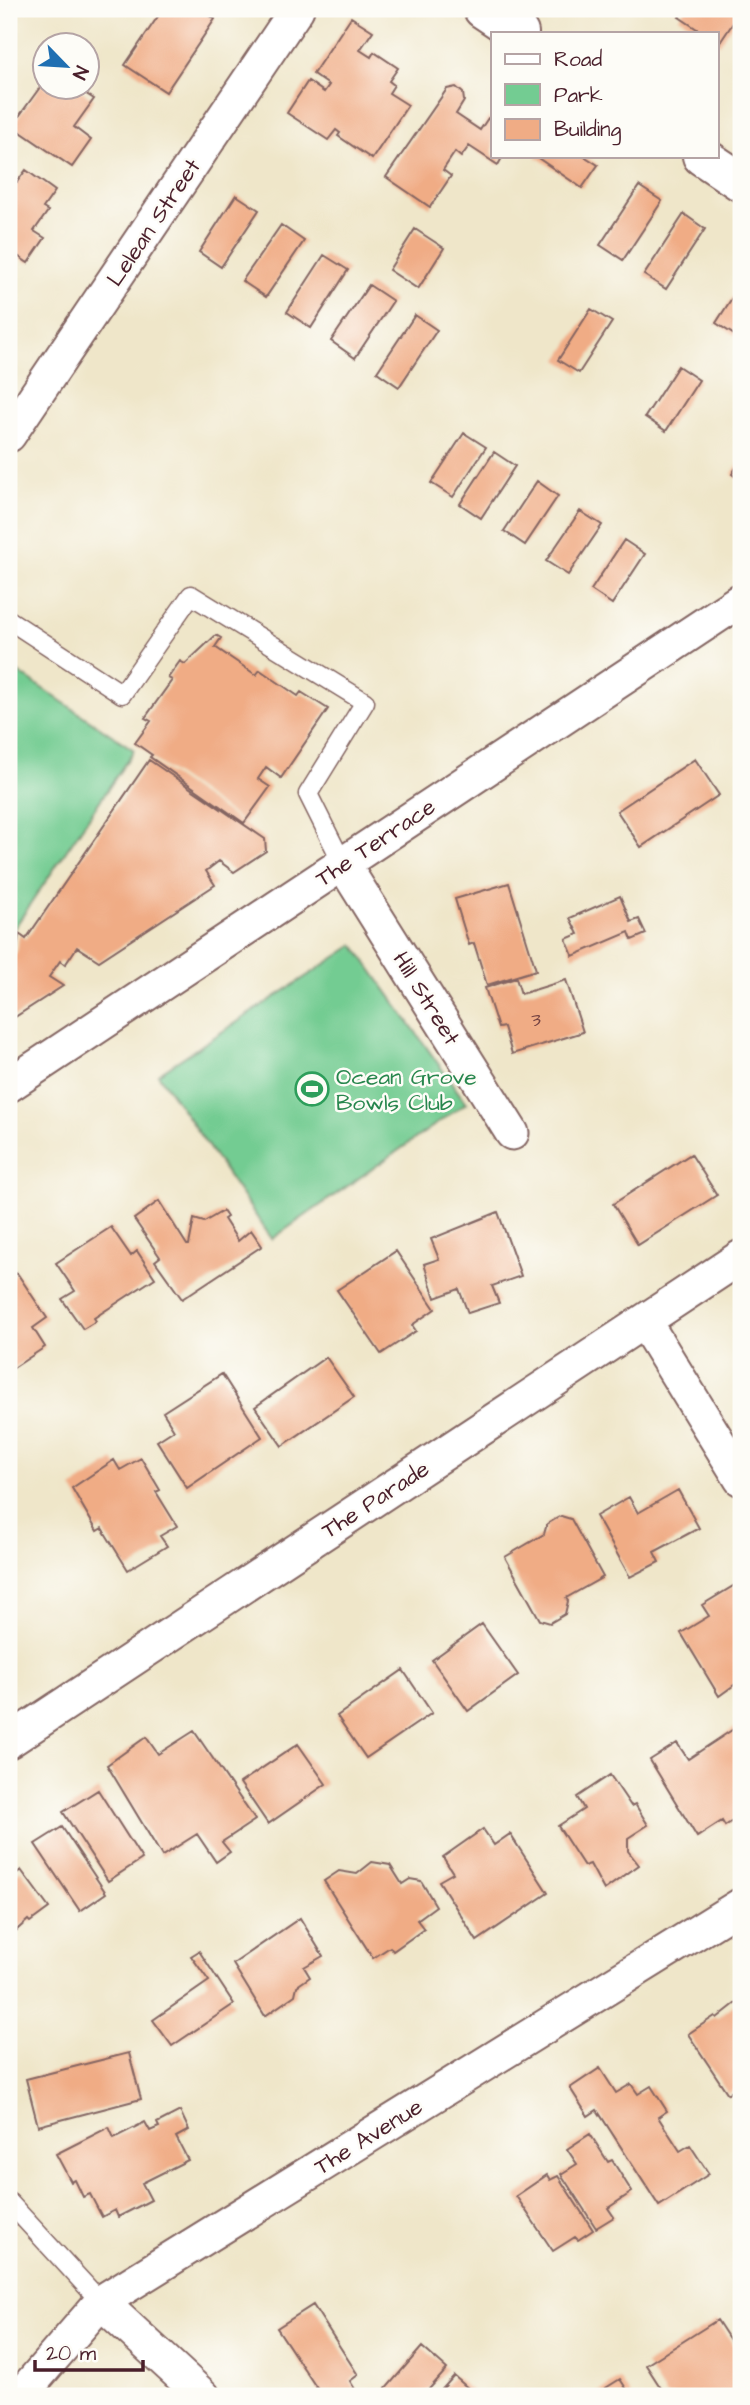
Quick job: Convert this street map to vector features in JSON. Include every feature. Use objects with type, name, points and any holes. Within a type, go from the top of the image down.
[{"type":"street","name":"Lelean Street","points":[[9,435],[297,9]]},
{"type":"street","points":[[483,9],[518,32]]},
{"type":"street","points":[[705,158],[741,182]]},
{"type":"street","name":"The Terrace","points":[[9,1084],[741,600]]},
{"type":"street","name":"Hill Street","points":[[343,864],[512,1133]]},
{"type":"street","name":"The Parade","points":[[9,1741],[741,1257]]},
{"type":"street","points":[[644,1321],[741,1479]]},
{"type":"street","name":"The Avenue","points":[[20,2396],[102,2302],[741,1905]]},
{"type":"street","points":[[102,2302],[203,2396]]},
{"type":"lane","points":[[9,620],[122,694],[191,595],[365,702],[308,794],[343,864]]},
{"type":"lane","points":[[9,2202],[102,2302]]},
{"type":"green space","points":[[9,666],[134,750],[9,936]]},
{"type":"green space","name":"Ocean Grove Bowls Club","points":[[354,945],[466,1103],[272,1239],[158,1074]]},
{"type":"building","points":[[163,9],[200,9],[215,19],[166,92],[125,65]]},
{"type":"building","points":[[685,9],[741,9],[719,44],[718,32],[702,32],[679,17]]},
{"type":"building","points":[[351,17],[373,31],[360,50],[371,57],[374,52],[398,68],[389,81],[394,85],[389,93],[408,105],[372,159],[338,136],[340,133],[336,130],[328,140],[287,113],[308,81],[324,92],[329,85],[313,74]]},
{"type":"building","points":[[456,87],[463,93],[464,101],[456,114],[480,130],[488,118],[491,120],[491,158],[502,158],[498,165],[469,146],[461,157],[455,152],[443,170],[451,176],[430,207],[386,177],[447,89]]},
{"type":"building","points":[[32,98],[32,102],[92,102],[74,127],[91,140],[72,167],[12,126]]},
{"type":"building","points":[[538,158],[587,158],[598,165],[582,188]]},
{"type":"building","points":[[26,170],[55,191],[43,208],[48,211],[34,231],[45,238],[28,263],[9,250],[9,177],[17,182]]},
{"type":"building","points":[[639,186],[662,201],[623,260],[600,245]]},
{"type":"building","points":[[236,195],[259,210],[221,267],[199,252]]},
{"type":"building","points":[[684,214],[705,229],[666,289],[644,275]]},
{"type":"building","points":[[281,225],[304,241],[266,297],[242,281]]},
{"type":"building","points":[[415,229],[444,248],[418,289],[389,270]]},
{"type":"building","points":[[324,255],[348,270],[311,328],[287,312]]},
{"type":"building","points":[[741,284],[741,334],[739,338],[716,323]]},
{"type":"building","points":[[369,285],[393,301],[355,358],[331,341]]},
{"type":"building","points":[[591,309],[612,322],[579,373],[558,360]]},
{"type":"building","points":[[415,315],[437,330],[399,387],[377,372]]},
{"type":"building","points":[[678,366],[699,380],[666,431],[645,417]]},
{"type":"building","points":[[464,433],[486,447],[453,497],[431,483]]},
{"type":"building","points":[[494,452],[515,466],[481,518],[460,504]]},
{"type":"building","points":[[741,460],[741,481],[732,474]]},
{"type":"building","points":[[537,481],[558,496],[525,545],[504,531]]},
{"type":"building","points":[[580,511],[602,525],[568,575],[546,561]]},
{"type":"building","points":[[624,540],[645,554],[612,604],[591,590]]},
{"type":"building","points":[[216,635],[221,638],[215,647],[256,675],[260,670],[298,696],[301,692],[328,709],[281,778],[266,767],[258,779],[270,787],[244,823],[150,757],[152,755],[135,743],[151,721],[145,718],[172,680],[168,678],[180,661],[185,664]]},
{"type":"building","points":[[695,759],[719,795],[641,847],[617,811]]},
{"type":"building","points":[[149,760],[265,839],[266,851],[234,872],[219,861],[206,871],[215,885],[99,961],[77,947],[65,965],[60,961],[49,977],[63,986],[15,1017],[9,1013],[9,963],[17,951],[19,934],[26,939]]},
{"type":"building","points":[[509,883],[536,970],[487,985],[474,943],[469,945],[455,899]]},
{"type":"building","points":[[620,896],[631,922],[639,919],[646,934],[632,940],[629,932],[573,956],[566,939],[578,934],[570,918]]},
{"type":"building","points":[[516,978],[521,994],[566,980],[583,1032],[512,1054],[504,1027],[498,1028],[485,988]]},
{"type":"building","points":[[691,1154],[717,1195],[638,1245],[613,1204]]},
{"type":"building","points":[[159,1201],[187,1245],[194,1219],[204,1222],[223,1211],[227,1217],[224,1219],[238,1241],[251,1230],[262,1246],[182,1299],[155,1261],[160,1257],[134,1219]]},
{"type":"building","points":[[498,1212],[521,1276],[492,1286],[499,1303],[468,1313],[459,1289],[435,1298],[424,1264],[439,1259],[431,1239]]},
{"type":"building","points":[[111,1227],[131,1256],[137,1251],[155,1278],[94,1318],[96,1321],[83,1329],[62,1299],[75,1291],[56,1263]]},
{"type":"building","points":[[396,1251],[435,1309],[412,1325],[416,1331],[381,1354],[337,1290]]},
{"type":"building","points":[[17,1273],[47,1318],[33,1328],[45,1347],[9,1371],[9,1278]]},
{"type":"building","points":[[326,1357],[354,1397],[282,1446],[255,1407]]},
{"type":"building","points":[[222,1374],[262,1437],[187,1488],[157,1441],[174,1430],[163,1412]]},
{"type":"building","points":[[141,1458],[160,1490],[156,1492],[177,1526],[160,1536],[167,1546],[128,1570],[102,1528],[97,1531],[72,1488],[114,1460],[120,1470]]},
{"type":"building","points":[[678,1490],[699,1528],[654,1552],[659,1562],[630,1577],[596,1516],[629,1497],[638,1513]]},
{"type":"building","points":[[561,1516],[571,1519],[603,1577],[566,1598],[568,1601],[565,1614],[550,1623],[540,1620],[505,1557],[544,1534],[547,1524]]},
{"type":"building","points":[[735,1585],[741,1595],[741,1680],[719,1696],[681,1633],[709,1616],[702,1605]]},
{"type":"building","points":[[482,1624],[518,1675],[468,1711],[432,1660]]},
{"type":"building","points":[[403,1670],[432,1713],[366,1758],[337,1716]]},
{"type":"building","points":[[741,1724],[741,1815],[725,1826],[722,1821],[697,1837],[650,1760],[677,1743],[688,1759]]},
{"type":"building","points":[[194,1731],[255,1820],[222,1842],[230,1852],[216,1862],[197,1834],[162,1856],[107,1765],[146,1737],[158,1754]]},
{"type":"building","points":[[298,1744],[326,1784],[268,1824],[240,1783]]},
{"type":"building","points":[[610,1775],[631,1806],[635,1804],[648,1825],[628,1838],[628,1851],[639,1865],[604,1890],[590,1864],[584,1866],[558,1826],[584,1809],[577,1797]]},
{"type":"building","points":[[98,1790],[142,1859],[108,1881],[63,1812]]},
{"type":"building","points":[[62,1827],[106,1893],[80,1911],[35,1844]]},
{"type":"building","points":[[483,1829],[494,1845],[510,1834],[548,1893],[477,1941],[439,1881],[453,1873],[443,1857]]},
{"type":"building","points":[[372,1862],[390,1865],[402,1884],[410,1879],[421,1881],[436,1906],[417,1920],[424,1929],[393,1951],[390,1947],[373,1958],[324,1881],[339,1871],[357,1874]]},
{"type":"building","points":[[21,1870],[49,1908],[30,1922],[28,1920],[9,1937],[9,1879]]},
{"type":"building","points":[[300,1918],[323,1956],[304,1967],[310,1977],[297,1986],[295,1995],[265,2016],[233,1964]]},
{"type":"building","points":[[199,1951],[234,2004],[172,2046],[153,2020],[209,1981],[191,1956]]},
{"type":"building","points":[[741,1999],[741,2085],[728,2094],[688,2034],[715,2016],[717,2018]]},
{"type":"building","points":[[129,2053],[141,2099],[38,2126],[26,2079]]},
{"type":"building","points":[[600,2068],[616,2093],[631,2084],[638,2094],[651,2086],[667,2111],[658,2117],[680,2151],[690,2145],[709,2174],[659,2206],[597,2110],[588,2116],[570,2088]]},
{"type":"building","points":[[180,2111],[189,2130],[176,2137],[188,2160],[142,2183],[151,2200],[118,2217],[115,2210],[102,2217],[90,2194],[83,2197],[75,2180],[71,2182],[56,2154],[109,2127],[114,2138],[145,2122],[150,2131],[159,2127],[157,2123]]},
{"type":"building","points":[[590,2134],[608,2162],[612,2160],[632,2192],[608,2208],[614,2217],[596,2228],[561,2174],[577,2164],[567,2149]]},
{"type":"building","points":[[547,2175],[550,2180],[558,2176],[593,2230],[578,2240],[575,2237],[553,2251],[516,2196]]},
{"type":"building","points":[[313,2305],[358,2375],[350,2381],[356,2391],[349,2396],[322,2396],[277,2328]]},
{"type":"building","points":[[717,2320],[741,2357],[741,2396],[666,2396],[646,2365]]},
{"type":"building","points":[[422,2347],[447,2369],[423,2396],[388,2396],[383,2392]]},
{"type":"building","points":[[454,2376],[477,2396],[436,2396]]},
{"type":"building","points":[[620,2379],[631,2396],[593,2396]]},
{"type":"place","name":"Ocean Grove Bowls Club","points":[[312,1089]]}]
